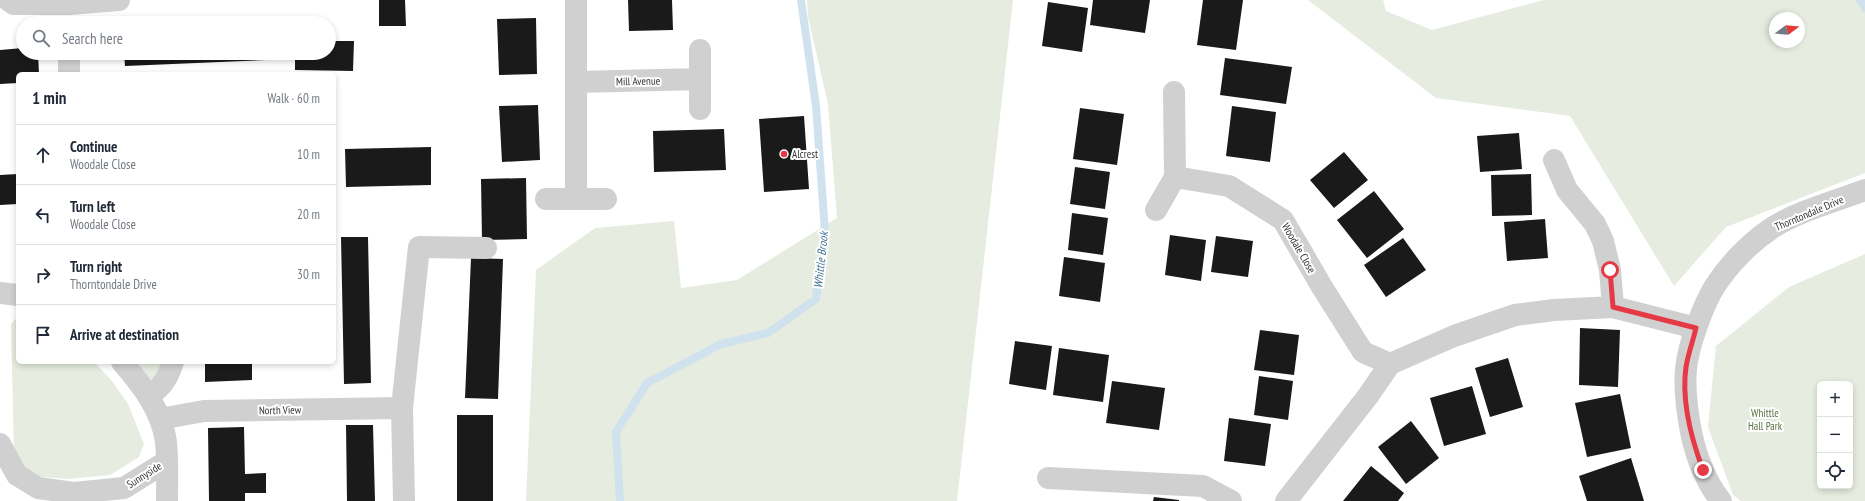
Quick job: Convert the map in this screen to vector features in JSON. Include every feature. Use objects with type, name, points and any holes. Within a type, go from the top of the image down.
[{"type":"street","points":[[8,0],[14,4],[69,13],[119,0]]},
{"type":"street","points":[[576,0],[578,82],[576,199]]},
{"type":"street","points":[[700,50],[700,109]]},
{"type":"street","points":[[69,60],[70,72]]},
{"type":"street","name":"Mill Avenue","points":[[578,82],[700,79]]},
{"type":"street","points":[[1156,210],[1175,177],[1174,92]]},
{"type":"street","points":[[1554,160],[1567,190],[1595,224],[1603,240],[1610,270],[1613,307]]},
{"type":"street","name":"Woodale Close","points":[[1175,177],[1229,186],[1283,220],[1322,287],[1363,352],[1390,364]]},
{"type":"street","name":"Thorntondale Drive","points":[[1721,501],[1703,470],[1694,445],[1686,406],[1686,368],[1696,328],[1715,286],[1742,253],[1772,227],[1808,211],[1865,190]]},
{"type":"street","points":[[546,199],[606,199]]},
{"type":"street","points":[[404,501],[402,408],[419,247],[486,248]]},
{"type":"street","points":[[0,293],[16,295]]},
{"type":"street","points":[[1286,501],[1368,396],[1390,364],[1454,336],[1515,315],[1554,310],[1613,307],[1696,328]]},
{"type":"street","points":[[124,364],[149,395],[160,419],[166,441],[167,501]]},
{"type":"street","points":[[149,395],[158,389],[167,378],[171,364]]},
{"type":"street","name":"North View","points":[[160,419],[204,411],[402,408]]},
{"type":"street","name":"Sunnyside","points":[[0,444],[17,475],[38,488],[74,493],[124,488],[167,461]]},
{"type":"street","points":[[1048,478],[1203,486],[1231,501]]},
{"type":"green space","points":[[807,0],[1013,0],[957,501],[526,501],[536,270],[595,228],[674,221],[681,288],[737,280],[837,218],[828,104],[808,17]]},
{"type":"green space","points":[[1308,0],[1383,0],[1386,11],[1432,30],[1544,0],[1865,0],[1865,173],[1726,227],[1674,286],[1570,116],[1436,98]]},
{"type":"green space","name":"Whittle Hall Park","points":[[1865,254],[1865,501],[1741,501],[1733,495],[1708,427],[1716,346],[1789,287]]},
{"type":"green space","points":[[16,320],[16,364],[96,364],[112,381],[128,404],[144,444],[139,457],[110,475],[68,479],[30,476],[14,452],[11,325]]},
{"type":"green space","points":[[137,364],[163,364],[159,376],[149,380]]},
{"type":"building","points":[[379,0],[405,0],[406,26],[379,26]]},
{"type":"building","points":[[628,0],[672,0],[673,30],[629,31]]},
{"type":"building","points":[[1093,0],[1150,0],[1145,33],[1090,25]]},
{"type":"building","points":[[1203,0],[1243,0],[1236,50],[1197,45]]},
{"type":"building","points":[[1048,2],[1088,8],[1082,52],[1042,46]]},
{"type":"building","points":[[536,18],[537,74],[499,75],[497,19]]},
{"type":"building","points":[[336,41],[354,41],[353,71],[295,70],[295,60],[336,60]]},
{"type":"building","points":[[16,49],[16,60],[38,60],[39,72],[16,72],[16,83],[0,84],[0,50]]},
{"type":"building","points":[[1225,58],[1292,67],[1286,104],[1220,95]]},
{"type":"building","points":[[125,60],[266,60],[125,66]]},
{"type":"building","points":[[538,105],[540,160],[502,162],[499,106]]},
{"type":"building","points":[[1232,106],[1276,112],[1270,162],[1226,156]]},
{"type":"building","points":[[1080,108],[1124,114],[1117,165],[1073,159]]},
{"type":"building","name":"Alcrest","points":[[804,116],[809,189],[764,192],[759,119]]},
{"type":"building","points":[[724,129],[726,170],[654,172],[653,131]]},
{"type":"building","points":[[1519,133],[1522,169],[1480,172],[1477,136]]},
{"type":"building","points":[[431,147],[431,185],[346,187],[345,149]]},
{"type":"building","points":[[1344,152],[1368,180],[1334,208],[1310,180]]},
{"type":"building","points":[[1075,167],[1110,172],[1105,209],[1070,204]]},
{"type":"building","points":[[16,174],[16,204],[0,205],[0,175]]},
{"type":"building","points":[[1531,174],[1532,215],[1492,216],[1491,175]]},
{"type":"building","points":[[526,178],[527,239],[482,240],[481,179]]},
{"type":"building","points":[[1374,191],[1404,229],[1367,258],[1337,220]]},
{"type":"building","points":[[1072,213],[1108,218],[1103,255],[1068,250]]},
{"type":"building","points":[[1545,219],[1548,258],[1507,261],[1504,222]]},
{"type":"building","points":[[1170,235],[1206,240],[1201,281],[1165,275]]},
{"type":"building","points":[[1216,236],[1253,241],[1248,277],[1211,272]]},
{"type":"building","points":[[341,237],[368,237],[371,383],[344,384]]},
{"type":"building","points":[[1403,238],[1426,270],[1386,297],[1364,265]]},
{"type":"building","points":[[1064,257],[1105,263],[1100,302],[1059,296]]},
{"type":"building","points":[[471,258],[503,259],[498,399],[465,398]]},
{"type":"building","points":[[1580,328],[1620,330],[1618,387],[1579,385]]},
{"type":"building","points":[[1260,330],[1299,335],[1294,375],[1254,370]]},
{"type":"building","points":[[1015,341],[1052,346],[1046,390],[1009,384]]},
{"type":"building","points":[[1059,348],[1109,355],[1103,402],[1053,395]]},
{"type":"building","points":[[1508,358],[1523,407],[1490,417],[1475,368]]},
{"type":"building","points":[[205,364],[252,364],[252,380],[205,382]]},
{"type":"building","points":[[1259,376],[1293,381],[1288,420],[1254,415]]},
{"type":"building","points":[[1112,381],[1165,388],[1159,430],[1106,423]]},
{"type":"building","points":[[1472,386],[1486,434],[1444,446],[1430,398]]},
{"type":"building","points":[[1620,394],[1631,448],[1587,457],[1575,403]]},
{"type":"building","points":[[457,415],[493,415],[493,501],[457,501]]},
{"type":"building","points":[[1229,418],[1271,424],[1265,466],[1224,461]]},
{"type":"building","points":[[1411,421],[1439,458],[1406,484],[1378,447]]},
{"type":"building","points":[[346,425],[373,425],[375,501],[347,501]]},
{"type":"building","points":[[244,427],[245,474],[266,473],[266,493],[245,493],[245,501],[209,501],[208,428]]},
{"type":"building","points":[[1631,458],[1644,501],[1587,501],[1579,476]]},
{"type":"building","points":[[1371,466],[1404,493],[1398,501],[1343,501]]},
{"type":"building","points":[[1154,497],[1179,500],[1179,501],[1153,501]]},
{"type":"waterway","name":"Whittle Brook","points":[[620,501],[616,432],[647,383],[721,344],[768,333],[816,299],[825,232],[816,106],[801,0]]},
{"type":"waterway","points":[[1860,0],[1865,8]]},
{"type":"place","name":"Alcrest","points":[[784,154]]},
{"type":"route","points":[[1610,270],[1613,307],[1696,328],[1686,368],[1686,406],[1694,445],[1703,470]]}]
